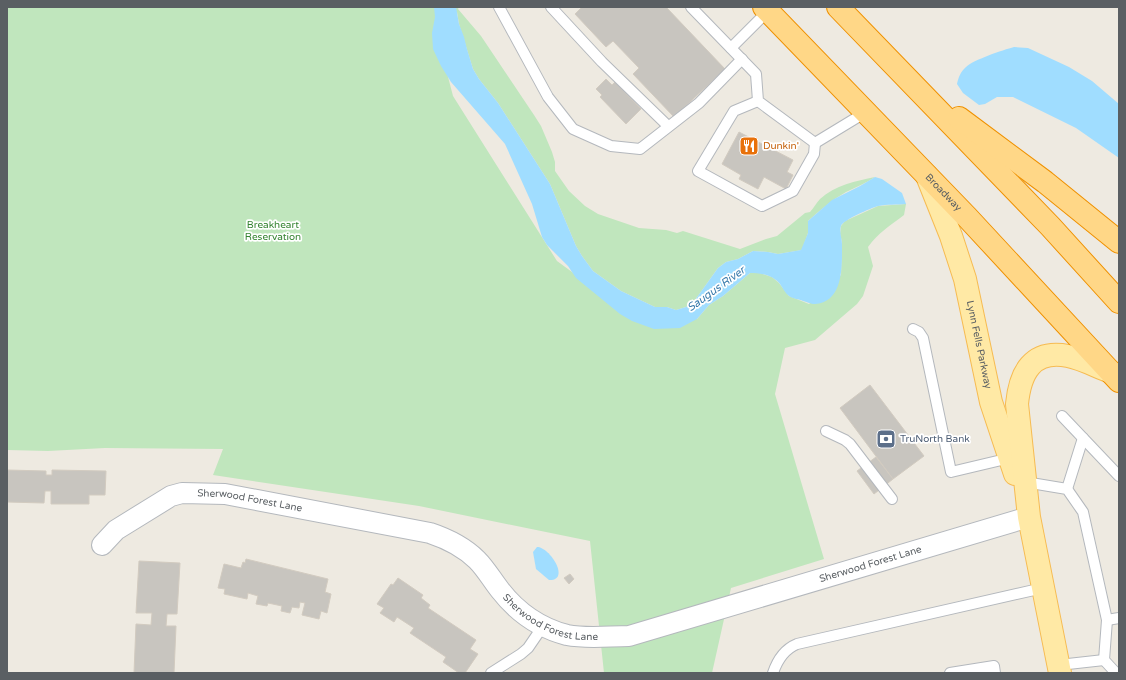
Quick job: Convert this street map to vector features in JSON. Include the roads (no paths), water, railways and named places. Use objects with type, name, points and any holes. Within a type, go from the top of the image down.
[{"type":"highway","points":[[838,7],[1050,226],[1119,302]]},
{"type":"highway","name":"Broadway","points":[[766,9],[926,174],[1115,377]]},
{"type":"highway","points":[[920,92],[965,121],[1046,182],[1119,242]]},
{"type":"main road","name":"Lynn Fells Parkway","points":[[926,174],[951,236],[965,279],[992,402],[1029,517]]},
{"type":"main road","name":"Lynn Fells Parkway","points":[[1060,669],[1029,517],[1017,404],[1020,382],[1027,368],[1039,358],[1047,355],[1077,358],[1115,377]]},
{"type":"street","name":"Sherwood Forest Lane","points":[[102,545],[116,530],[171,496],[182,493],[225,494],[418,530],[442,537],[465,550],[476,559],[515,607],[543,626],[568,635],[583,637],[628,636],[1029,517]]},
{"type":"lane","points":[[500,7],[548,97],[573,129],[610,146],[640,149],[699,103],[742,59]]},
{"type":"lane","points":[[551,7],[602,62],[668,126]]},
{"type":"lane","points":[[691,7],[756,74],[758,102]]},
{"type":"lane","points":[[731,48],[766,9]]},
{"type":"lane","points":[[758,102],[734,111],[698,171],[762,206],[793,191],[814,154],[815,143]]},
{"type":"lane","points":[[758,102],[815,143]]},
{"type":"lane","points":[[815,143],[866,112]]},
{"type":"lane","points":[[913,329],[919,332],[923,338],[952,472],[1010,458]]},
{"type":"lane","points":[[1062,416],[1119,476]]},
{"type":"lane","points":[[826,431],[850,444],[892,499]]},
{"type":"lane","points":[[1067,489],[1083,438]]},
{"type":"lane","points":[[1025,482],[1067,489],[1083,512],[1107,620],[1104,660],[1116,673]]},
{"type":"lane","points":[[773,673],[779,660],[786,652],[798,644],[1043,588]]},
{"type":"lane","points":[[1107,620],[1119,618]]},
{"type":"lane","points":[[492,673],[528,648],[543,626]]},
{"type":"lane","points":[[1060,669],[1104,660]]},
{"type":"lane","points":[[950,673],[994,666],[995,673]]},
{"type":"water","name":"Saugus River","points":[[434,7],[456,7],[459,24],[473,69],[498,103],[550,184],[576,246],[593,271],[621,291],[655,307],[667,307],[676,310],[686,307],[695,300],[718,268],[726,262],[738,259],[753,251],[778,254],[801,250],[808,233],[808,221],[832,200],[875,177],[882,179],[902,193],[906,204],[878,206],[858,214],[841,226],[842,262],[839,281],[836,290],[831,297],[824,302],[813,304],[792,298],[774,278],[762,274],[750,273],[723,296],[709,305],[697,319],[680,328],[654,329],[632,321],[620,314],[576,278],[568,266],[547,245],[542,237],[532,204],[505,144],[451,82],[441,66],[433,49],[432,33],[435,17]]},
{"type":"water","points":[[1014,47],[1028,48],[1069,67],[1092,81],[1119,104],[1119,158],[1076,128],[1013,97],[997,97],[985,104],[979,105],[963,93],[957,84],[960,75],[966,67],[981,58]]},
{"type":"water","points":[[537,547],[542,548],[547,552],[556,564],[558,575],[555,579],[549,580],[536,569],[533,552]]},
{"type":"place","name":"Dunkin'","points":[[749,146]]},
{"type":"place","name":"TruNorth Bank","points":[[886,439]]},
{"type":"park label","name":"Breakheart Reservation","points":[[273,230]]}]
